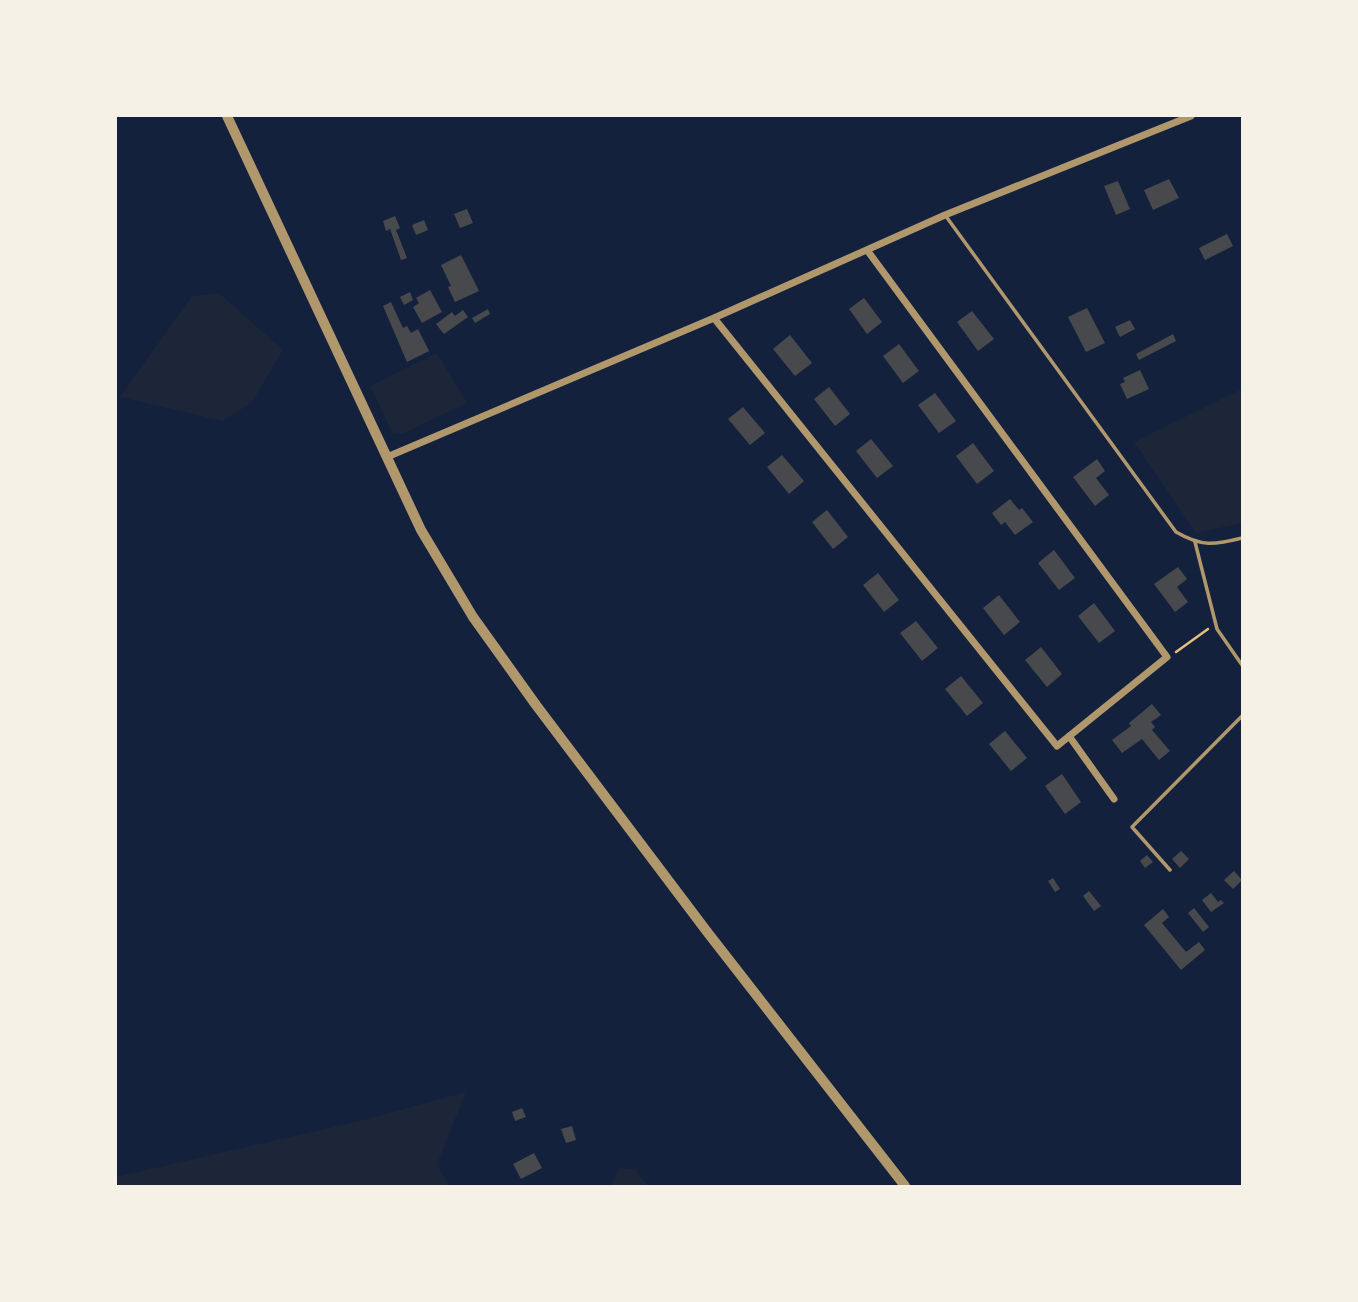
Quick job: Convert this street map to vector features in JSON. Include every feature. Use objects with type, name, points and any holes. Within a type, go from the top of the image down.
[{"type":"street","points":[[227,116],[421,530],[473,617],[708,933],[905,1186]]},
{"type":"street","points":[[387,457],[714,318],[944,215],[1191,116]]},
{"type":"street","points":[[714,318],[1057,746],[1167,657],[867,250]]},
{"type":"street","points":[[1069,736],[1114,799]]},
{"type":"lane","points":[[944,215],[1176,532],[1195,542],[1217,544],[1242,538]]},
{"type":"lane","points":[[1195,542],[1217,629],[1242,665]]},
{"type":"lane","points":[[1170,870],[1132,827],[1242,716]]},
{"type":"path","points":[[1167,657],[1216,623]]},
{"type":"shaded area","points":[[219,293],[283,350],[252,402],[223,421],[120,397],[192,296]]},
{"type":"shaded area","points":[[437,353],[467,403],[404,433],[393,434],[370,386]]},
{"type":"shaded area","points":[[1242,389],[1242,523],[1196,533],[1134,442]]},
{"type":"shaded area","points":[[466,1092],[437,1164],[449,1186],[116,1186],[116,1177],[360,1121]]},
{"type":"shaded area","points":[[619,1168],[635,1169],[648,1186],[611,1186]]},
{"type":"building","points":[[1169,179],[1179,198],[1153,210],[1144,190]]},
{"type":"building","points":[[1118,181],[1130,209],[1116,215],[1104,186]]},
{"type":"building","points":[[467,209],[473,223],[460,228],[454,214]]},
{"type":"building","points":[[395,216],[400,228],[396,230],[407,258],[401,260],[390,229],[386,231],[383,221]]},
{"type":"building","points":[[424,220],[428,230],[416,235],[412,225]]},
{"type":"building","points":[[1227,234],[1233,246],[1205,260],[1199,248]]},
{"type":"building","points":[[461,255],[479,291],[455,302],[441,265]]},
{"type":"building","points":[[430,290],[442,312],[422,323],[413,307],[419,303],[416,298]]},
{"type":"building","points":[[410,292],[413,300],[404,305],[400,297]]},
{"type":"building","points":[[864,298],[882,322],[867,334],[849,309]]},
{"type":"building","points":[[391,302],[403,328],[407,326],[411,333],[418,329],[429,351],[407,362],[383,306]]},
{"type":"building","points":[[1087,308],[1105,343],[1086,352],[1068,317]]},
{"type":"building","points":[[488,309],[490,314],[475,323],[472,318]]},
{"type":"building","points":[[463,310],[468,317],[444,334],[436,324],[452,312],[455,316]]},
{"type":"building","points":[[972,311],[994,339],[978,351],[957,322]]},
{"type":"building","points":[[1130,320],[1135,329],[1120,337],[1115,327]]},
{"type":"building","points":[[1173,334],[1176,341],[1139,360],[1136,354]]},
{"type":"building","points":[[790,335],[812,363],[795,376],[773,349]]},
{"type":"building","points":[[899,344],[919,371],[903,383],[883,356]]},
{"type":"building","points":[[1140,370],[1149,389],[1127,399],[1120,384],[1125,382],[1123,378]]},
{"type":"building","points":[[829,387],[850,414],[835,426],[814,399]]},
{"type":"building","points":[[935,393],[956,421],[939,433],[918,405]]},
{"type":"building","points":[[743,407],[765,433],[750,445],[728,419]]},
{"type":"building","points":[[871,439],[893,466],[877,478],[856,451]]},
{"type":"building","points":[[973,443],[994,471],[977,484],[956,456]]},
{"type":"building","points":[[782,455],[804,481],[789,494],[767,467]]},
{"type":"building","points":[[1097,459],[1105,471],[1096,478],[1109,495],[1095,506],[1073,477]]},
{"type":"building","points":[[1010,499],[1019,510],[1022,508],[1033,522],[1015,535],[1005,522],[1001,525],[992,513]]},
{"type":"building","points":[[827,510],[848,537],[833,549],[812,522]]},
{"type":"building","points":[[1054,550],[1075,578],[1059,590],[1038,563]]},
{"type":"building","points":[[1178,567],[1187,579],[1177,587],[1188,602],[1175,612],[1154,584]]},
{"type":"building","points":[[878,573],[899,600],[884,612],[863,585]]},
{"type":"building","points":[[999,595],[1020,622],[1004,635],[983,608]]},
{"type":"building","points":[[1094,603],[1115,631],[1099,643],[1078,616]]},
{"type":"building","points":[[916,621],[938,648],[922,661],[900,633]]},
{"type":"building","points":[[1041,647],[1062,674],[1047,687],[1025,660]]},
{"type":"building","points":[[961,676],[983,703],[967,716],[945,689]]},
{"type":"building","points":[[1152,704],[1161,715],[1151,722],[1155,727],[1152,730],[1170,751],[1159,760],[1142,739],[1122,753],[1112,740],[1131,726],[1129,723]]},
{"type":"building","points":[[1005,731],[1027,758],[1011,771],[989,744]]},
{"type":"building","points":[[1062,774],[1081,802],[1065,814],[1045,786]]},
{"type":"building","points":[[1181,851],[1189,859],[1180,868],[1172,859]]},
{"type":"building","points":[[1147,855],[1153,862],[1145,868],[1140,861]]},
{"type":"building","points":[[1234,871],[1242,880],[1233,889],[1224,880]]},
{"type":"building","points":[[1053,878],[1060,889],[1055,892],[1048,881]]},
{"type":"building","points":[[1089,891],[1101,906],[1094,911],[1083,896]]},
{"type":"building","points":[[1211,893],[1218,902],[1221,900],[1224,903],[1211,912],[1202,900]]},
{"type":"building","points":[[1194,908],[1209,927],[1203,932],[1188,913]]},
{"type":"building","points":[[1163,909],[1169,917],[1162,923],[1186,952],[1199,942],[1205,950],[1181,970],[1144,925]]},
{"type":"building","points":[[522,1108],[526,1117],[515,1121],[512,1112]]},
{"type":"building","points":[[572,1126],[576,1140],[566,1143],[561,1129]]},
{"type":"building","points":[[534,1153],[542,1168],[521,1179],[513,1164]]}]
